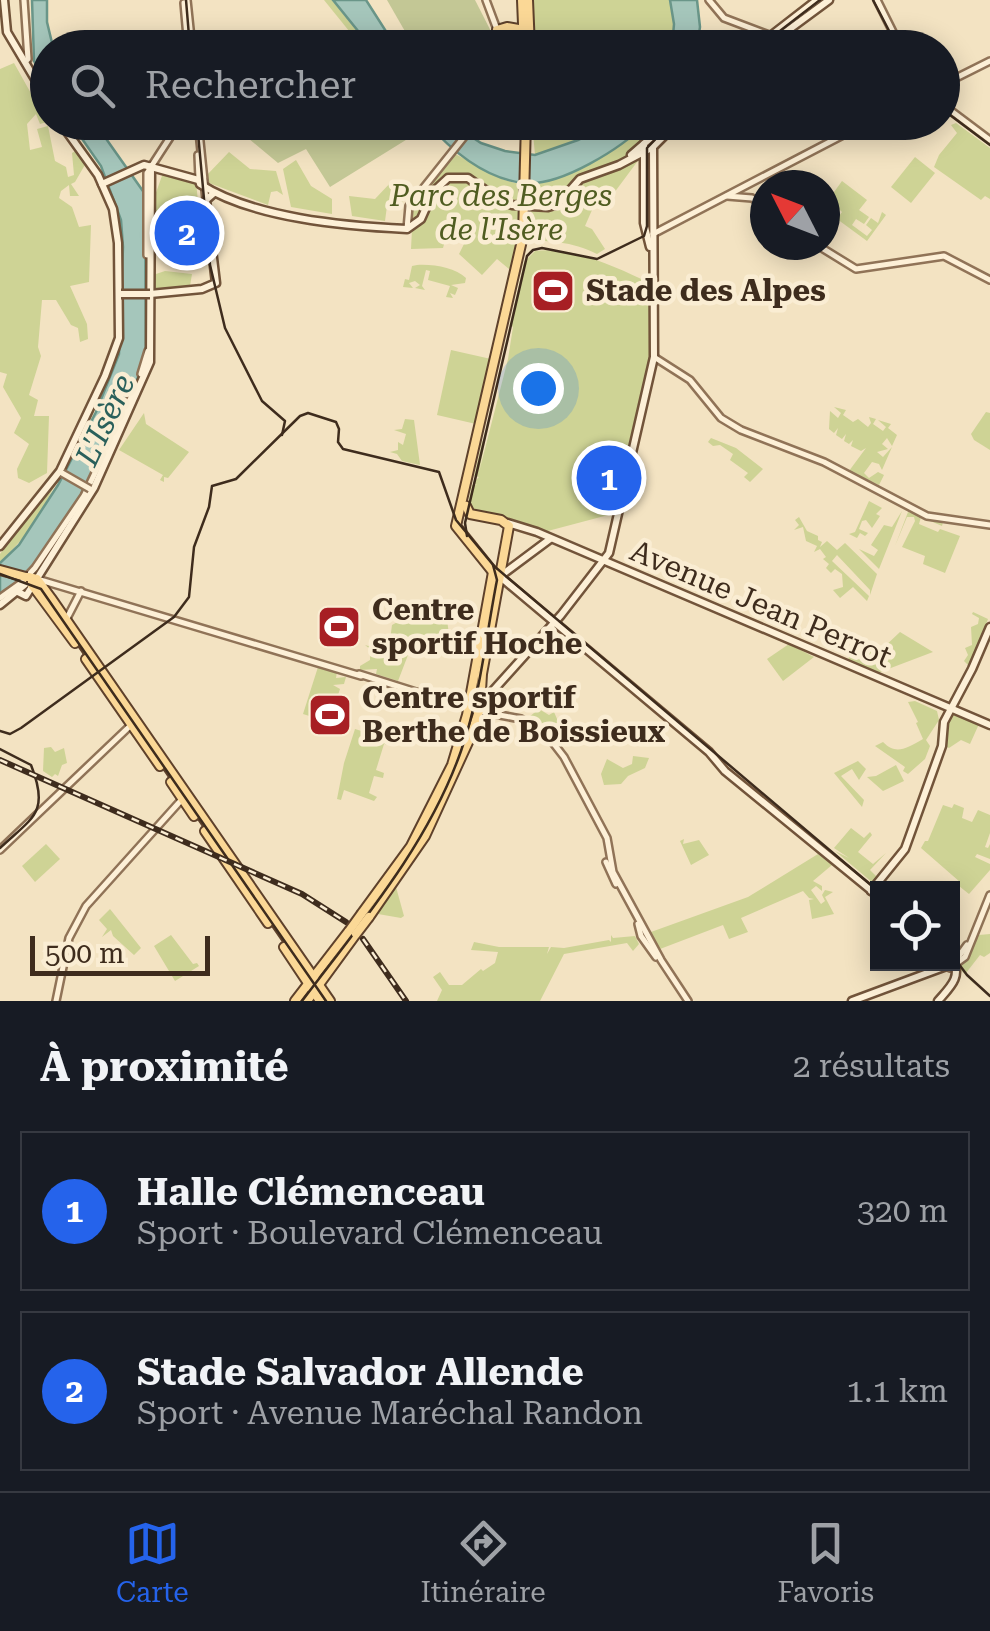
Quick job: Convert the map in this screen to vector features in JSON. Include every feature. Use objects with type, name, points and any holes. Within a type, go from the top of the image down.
[{"type":"main road","points":[[4,0],[8,36],[30,70]]},
{"type":"main road","points":[[525,0],[526,30]]},
{"type":"main road","points":[[782,30],[817,0]]},
{"type":"main road","points":[[799,16],[828,0]]},
{"type":"main road","points":[[0,546],[61,472],[118,341],[117,226],[104,184],[73,140]]},
{"type":"main road","points":[[456,527],[462,525],[528,210],[529,140]]},
{"type":"main road","points":[[480,707],[607,564],[650,372],[658,359],[647,148],[654,140]]},
{"type":"main road","points":[[104,184],[134,168],[151,166],[276,213],[409,226],[424,216],[440,184],[459,176],[478,182],[492,196],[528,210],[548,208],[558,204],[580,178],[627,160],[657,140]]},
{"type":"main road","points":[[647,148],[652,173],[651,233]]},
{"type":"main road","points":[[0,601],[22,594],[54,549],[91,490],[149,364],[151,166]]},
{"type":"main road","points":[[202,185],[210,280],[202,289]]},
{"type":"main road","points":[[120,294],[202,289],[216,283],[206,200],[218,192]]},
{"type":"main road","points":[[456,527],[528,210]]},
{"type":"main road","points":[[307,1001],[314,985],[432,823],[480,707],[508,522],[471,514],[466,506]]},
{"type":"main road","name":"Avenue Jean Perrot","points":[[508,522],[988,725]]},
{"type":"main road","points":[[456,527],[499,574],[554,622],[708,752],[725,771],[870,888]]},
{"type":"main road","points":[[366,915],[404,857],[452,765],[499,574],[550,539]]},
{"type":"main road","points":[[0,570],[31,579],[48,599],[314,985],[330,1001]]},
{"type":"main road","points":[[881,881],[905,849],[942,746],[943,729],[990,628]]},
{"type":"main road","points":[[852,1001],[931,971]]},
{"type":"main road","points":[[936,1001],[948,984],[950,971]]},
{"type":"main road","points":[[936,1001],[951,985],[951,971]]},
{"type":"main road","points":[[295,1001],[314,985]]},
{"type":"main road","points":[[314,985],[320,1001]]},
{"type":"street","points":[[24,0],[28,59],[25,62]]},
{"type":"street","points":[[186,0],[188,30]]},
{"type":"street","points":[[486,0],[497,30]]},
{"type":"street","points":[[710,0],[724,18],[757,30]]},
{"type":"street","points":[[877,0],[892,30]]},
{"type":"street","points":[[960,76],[990,61]]},
{"type":"street","points":[[960,118],[990,140]]},
{"type":"street","points":[[0,601],[35,568],[84,496],[144,368],[149,338],[146,183],[151,166],[168,140]]},
{"type":"street","points":[[198,140],[206,200]]},
{"type":"street","points":[[409,226],[411,205],[462,140]]},
{"type":"street","points":[[651,233],[724,196],[736,194],[835,140]]},
{"type":"street","points":[[736,194],[750,198]]},
{"type":"street","points":[[840,259],[856,269],[944,256],[990,280]]},
{"type":"street","points":[[658,359],[693,383],[721,418],[742,431],[818,459],[927,516],[990,525]]},
{"type":"street","points":[[61,472],[91,490]]},
{"type":"street","points":[[31,579],[521,719],[543,732],[560,750],[609,844],[610,867],[616,879],[687,1001]]},
{"type":"street","points":[[63,622],[81,591]]},
{"type":"street","points":[[0,850],[133,724]]},
{"type":"street","points":[[56,1001],[69,938],[87,905],[184,797]]},
{"type":"street","points":[[592,811],[605,841],[609,874],[638,923],[642,938],[687,1001]]},
{"type":"street","points":[[960,954],[990,896]]},
{"type":"street","points":[[960,958],[967,954],[990,896]]},
{"type":"green space","points":[[324,0],[332,0],[356,30],[348,30]]},
{"type":"green space","points":[[387,0],[475,0],[490,30],[404,30]]},
{"type":"green space","points":[[532,0],[670,0],[674,24],[673,30],[533,30]]},
{"type":"green space","points":[[14,63],[30,92],[30,150],[42,147],[40,140],[51,140],[55,161],[66,167],[68,177],[74,175],[72,153],[77,150],[86,163],[71,184],[79,196],[70,196],[69,185],[59,198],[72,207],[79,227],[91,225],[89,282],[70,286],[87,324],[88,339],[80,342],[78,328],[71,325],[56,300],[42,300],[38,347],[41,356],[29,395],[38,400],[34,416],[49,416],[47,473],[29,483],[18,478],[17,469],[29,444],[14,433],[21,418],[3,387],[7,374],[0,372],[0,69]]},
{"type":"green space","points":[[960,126],[990,148],[990,199],[985,196],[981,200],[934,167],[951,140],[960,140]]},
{"type":"green space","points":[[250,140],[406,140],[330,187],[306,149],[278,163]]},
{"type":"green space","points":[[534,140],[578,140],[535,155]]},
{"type":"green space","name":"Parc des Berges de l'Isère","points":[[626,140],[641,140],[636,146],[640,158],[614,193],[599,194],[585,226],[592,229],[605,249],[597,254],[569,244],[520,240],[515,262],[509,269],[497,259],[482,275],[459,254],[465,242],[462,233],[443,233],[443,248],[411,249],[413,209],[455,154],[502,179],[535,184],[588,165]]},
{"type":"green space","points":[[229,152],[250,169],[276,171],[283,195],[271,192],[268,205],[209,183],[206,176]]},
{"type":"green space","points":[[915,157],[935,173],[911,203],[891,187]]},
{"type":"green space","points":[[296,160],[311,186],[332,199],[332,214],[291,207],[283,169]]},
{"type":"green space","points":[[163,173],[196,182],[199,211],[181,206],[180,210],[199,213],[195,245],[177,243],[179,220],[175,243],[169,244],[169,233],[165,232],[155,245],[153,201]]},
{"type":"green space","points":[[393,180],[403,205],[387,206],[385,221],[352,216],[349,196],[375,199]]},
{"type":"green space","points":[[842,181],[867,200],[859,210],[869,217],[864,224],[856,219],[852,225],[867,236],[872,230],[866,225],[871,218],[878,223],[882,212],[886,215],[867,241],[840,221]]},
{"type":"green space","points":[[535,251],[579,255],[650,283],[649,360],[612,514],[544,532],[473,514],[468,504],[472,485],[477,485],[473,483],[479,477],[474,476],[482,442],[486,437],[479,472],[508,359],[513,327],[510,325],[524,262]]},
{"type":"green space","points":[[412,266],[450,269],[466,278],[465,283],[451,285],[458,288],[455,295],[450,293],[453,298],[446,297],[450,286],[428,280],[430,271],[426,270],[422,286],[425,290],[415,288],[420,285],[415,281],[409,283],[413,288],[403,287]]},
{"type":"green space","points":[[165,271],[192,274],[190,286],[154,291],[153,275]]},
{"type":"green space","points":[[451,350],[491,359],[476,424],[437,415]]},
{"type":"green space","points":[[834,407],[846,410],[843,415],[868,427],[869,417],[876,419],[873,424],[883,431],[886,427],[878,420],[891,424],[888,428],[897,435],[892,446],[887,438],[882,444],[888,449],[877,452],[883,457],[892,447],[882,470],[872,462],[864,473],[869,478],[878,472],[884,475],[879,485],[849,471],[866,448],[861,451],[851,446],[853,440],[849,444],[844,441],[846,434],[842,439],[836,435],[838,428],[834,433],[829,429],[830,411],[838,418],[841,413]]},
{"type":"green space","points":[[986,412],[990,413],[990,450],[971,434]]},
{"type":"green space","points":[[144,413],[146,424],[189,452],[168,478],[164,477],[164,482],[160,480],[163,475],[119,450]]},
{"type":"green space","points":[[405,419],[414,420],[420,465],[402,461],[390,452],[398,450],[398,442],[403,445],[406,434],[394,430],[402,429]]},
{"type":"green space","points":[[711,438],[736,448],[763,469],[750,482],[744,477],[748,473],[730,460],[733,454],[720,445],[713,446],[708,442]]},
{"type":"green space","points":[[61,474],[32,528],[0,563],[0,554]]},
{"type":"green space","points":[[869,501],[882,508],[876,514],[880,516],[872,528],[866,520],[862,521],[859,529],[868,533],[860,533],[857,538],[849,534],[855,532]]},
{"type":"green space","points":[[902,511],[879,569],[859,549],[874,556],[878,550],[871,545],[884,525],[892,527]]},
{"type":"green space","points":[[908,512],[943,522],[942,526],[921,517],[919,524],[960,536],[945,573],[923,564],[925,556],[902,547],[914,517],[907,517],[895,546]]},
{"type":"green space","points":[[799,517],[807,531],[818,536],[820,547],[827,541],[837,550],[845,543],[877,574],[870,595],[870,590],[837,555],[832,561],[869,596],[867,601],[853,587],[840,598],[833,590],[843,587],[842,574],[826,568],[826,557],[820,549],[814,552],[817,546],[806,541],[803,527],[794,530]]},
{"type":"green space","points":[[973,612],[988,619],[968,665],[964,661],[968,655],[965,648],[972,645],[971,627],[978,624],[979,618]]},
{"type":"green space","points":[[414,613],[436,613],[447,620],[449,634],[442,643],[446,653],[438,657],[408,655],[398,681],[376,674],[377,669],[360,670],[370,660],[370,649],[365,645],[384,655],[395,650],[390,650],[386,642],[390,640],[392,625]]},
{"type":"green space","points":[[900,632],[933,652],[875,674],[847,662],[858,636],[870,648],[874,643],[882,649]]},
{"type":"green space","points":[[789,644],[814,657],[783,681],[767,659]]},
{"type":"green space","points":[[318,667],[337,672],[336,678],[346,677],[344,684],[333,685],[340,689],[337,698],[330,696],[322,720],[303,714]]},
{"type":"green space","points":[[915,701],[937,711],[939,720],[926,740],[930,746],[925,759],[908,774],[903,771],[905,767],[875,746],[883,742],[901,749],[923,739],[908,702]]},
{"type":"green space","points":[[539,709],[549,715],[554,712],[561,728],[552,734],[529,717]]},
{"type":"green space","points":[[953,715],[979,724],[970,744],[961,740],[949,748],[943,745],[945,728]]},
{"type":"green space","points":[[355,729],[384,738],[391,729],[399,732],[395,746],[384,744],[376,770],[384,773],[383,778],[374,776],[369,793],[377,797],[374,801],[344,790],[341,800],[337,799]]},
{"type":"green space","points":[[51,747],[55,752],[64,748],[67,763],[58,776],[52,777],[43,771],[44,748]]},
{"type":"green space","points":[[633,756],[649,758],[645,768],[621,784],[604,785],[601,774],[607,759],[623,768],[632,764]]},
{"type":"green space","points":[[858,761],[866,769],[859,780],[852,769],[841,776],[864,800],[862,807],[834,773]]},
{"type":"green space","points":[[896,765],[904,781],[883,791],[867,777],[876,776]]},
{"type":"green space","points":[[954,804],[964,808],[962,818],[972,822],[978,810],[990,815],[985,847],[990,844],[990,859],[977,854],[975,857],[990,864],[990,870],[969,894],[960,887],[960,881],[921,848],[928,841],[943,805],[952,808]]},
{"type":"green space","points":[[851,828],[864,838],[870,832],[872,835],[858,852],[873,864],[886,853],[870,870],[877,877],[871,881],[834,848]]},
{"type":"green space","points":[[684,839],[683,844],[699,840],[709,855],[691,865],[680,841]]},
{"type":"green space","points":[[46,844],[60,859],[35,882],[22,866]]},
{"type":"green space","points":[[818,854],[832,865],[813,881],[822,886],[822,891],[816,886],[811,890],[821,904],[825,901],[822,895],[825,890],[833,892],[825,897],[834,914],[812,919],[809,900],[814,899],[803,891],[741,918],[748,932],[729,939],[723,925],[660,949],[651,932],[748,897]]},
{"type":"green space","points":[[396,887],[404,916],[378,914]]},
{"type":"green space","points":[[110,909],[141,948],[134,955],[111,930],[102,937],[107,929],[99,920]]},
{"type":"green space","points":[[990,934],[990,953],[980,955],[966,973],[975,985],[960,966],[979,935]]},
{"type":"green space","points":[[171,935],[193,964],[199,966],[175,981],[154,946]]},
{"type":"green space","points":[[611,935],[635,936],[639,944],[633,951],[627,943],[564,954],[540,1001],[437,1001],[442,990],[433,977],[440,972],[449,985],[462,985],[495,963],[498,952],[471,950],[474,942],[499,947],[549,947],[547,954],[551,947],[611,942]]},
{"type":"water","points":[[32,0],[47,0],[49,30],[33,30]]},
{"type":"water","points":[[333,0],[366,0],[385,30],[357,30]]},
{"type":"water","points":[[670,0],[697,0],[700,30],[673,30]]},
{"type":"water","name":"L'Isère","points":[[83,140],[107,140],[145,194],[146,359],[96,474],[33,569],[0,596],[0,563],[19,545],[58,485],[96,412],[119,354],[121,220],[101,166]]},
{"type":"water","points":[[443,140],[476,140],[505,151],[535,155],[578,140],[626,140],[590,164],[539,183],[496,176]]},
{"type":"tram line","points":[[186,0],[188,30]]},
{"type":"tram line","points":[[781,30],[820,0]]},
{"type":"tram line","points":[[873,0],[889,30]]},
{"type":"tram line","points":[[960,122],[990,145]]},
{"type":"tram line","points":[[199,140],[210,265],[225,328],[262,401],[285,421],[282,435]]},
{"type":"tram line","points":[[467,536],[465,523],[527,256],[542,248],[597,259],[644,236],[647,148],[655,140]]},
{"type":"tram line","points":[[0,731],[10,734],[21,728],[174,617],[189,597],[194,547],[209,507],[212,486],[236,479],[300,416],[308,413],[336,422],[338,442],[343,449],[439,472],[456,520],[494,566],[870,884]]},
{"type":"tram line","points":[[302,1001],[412,851],[447,786],[468,730],[478,688],[497,580],[493,565]]},
{"type":"tram line","points":[[0,574],[41,589],[326,1001]]},
{"type":"tram line","points":[[0,749],[31,765],[39,794],[35,813],[0,848]]},
{"type":"tram line","points":[[960,966],[990,996]]},
{"type":"railway","points":[[0,760],[302,894],[346,922]]},
{"type":"railway","points":[[363,939],[406,1001]]},
{"type":"place","name":"Stade Salvador Allende","points":[[187,233]]},
{"type":"place","name":"Stade des Alpes","points":[[553,291]]},
{"type":"place","name":"Halle Clémenceau","points":[[609,478]]},
{"type":"place","name":"Centre sportif Hoche","points":[[339,627]]},
{"type":"place","name":"Centre sportif Berthe de Boissieux","points":[[330,715]]}]
